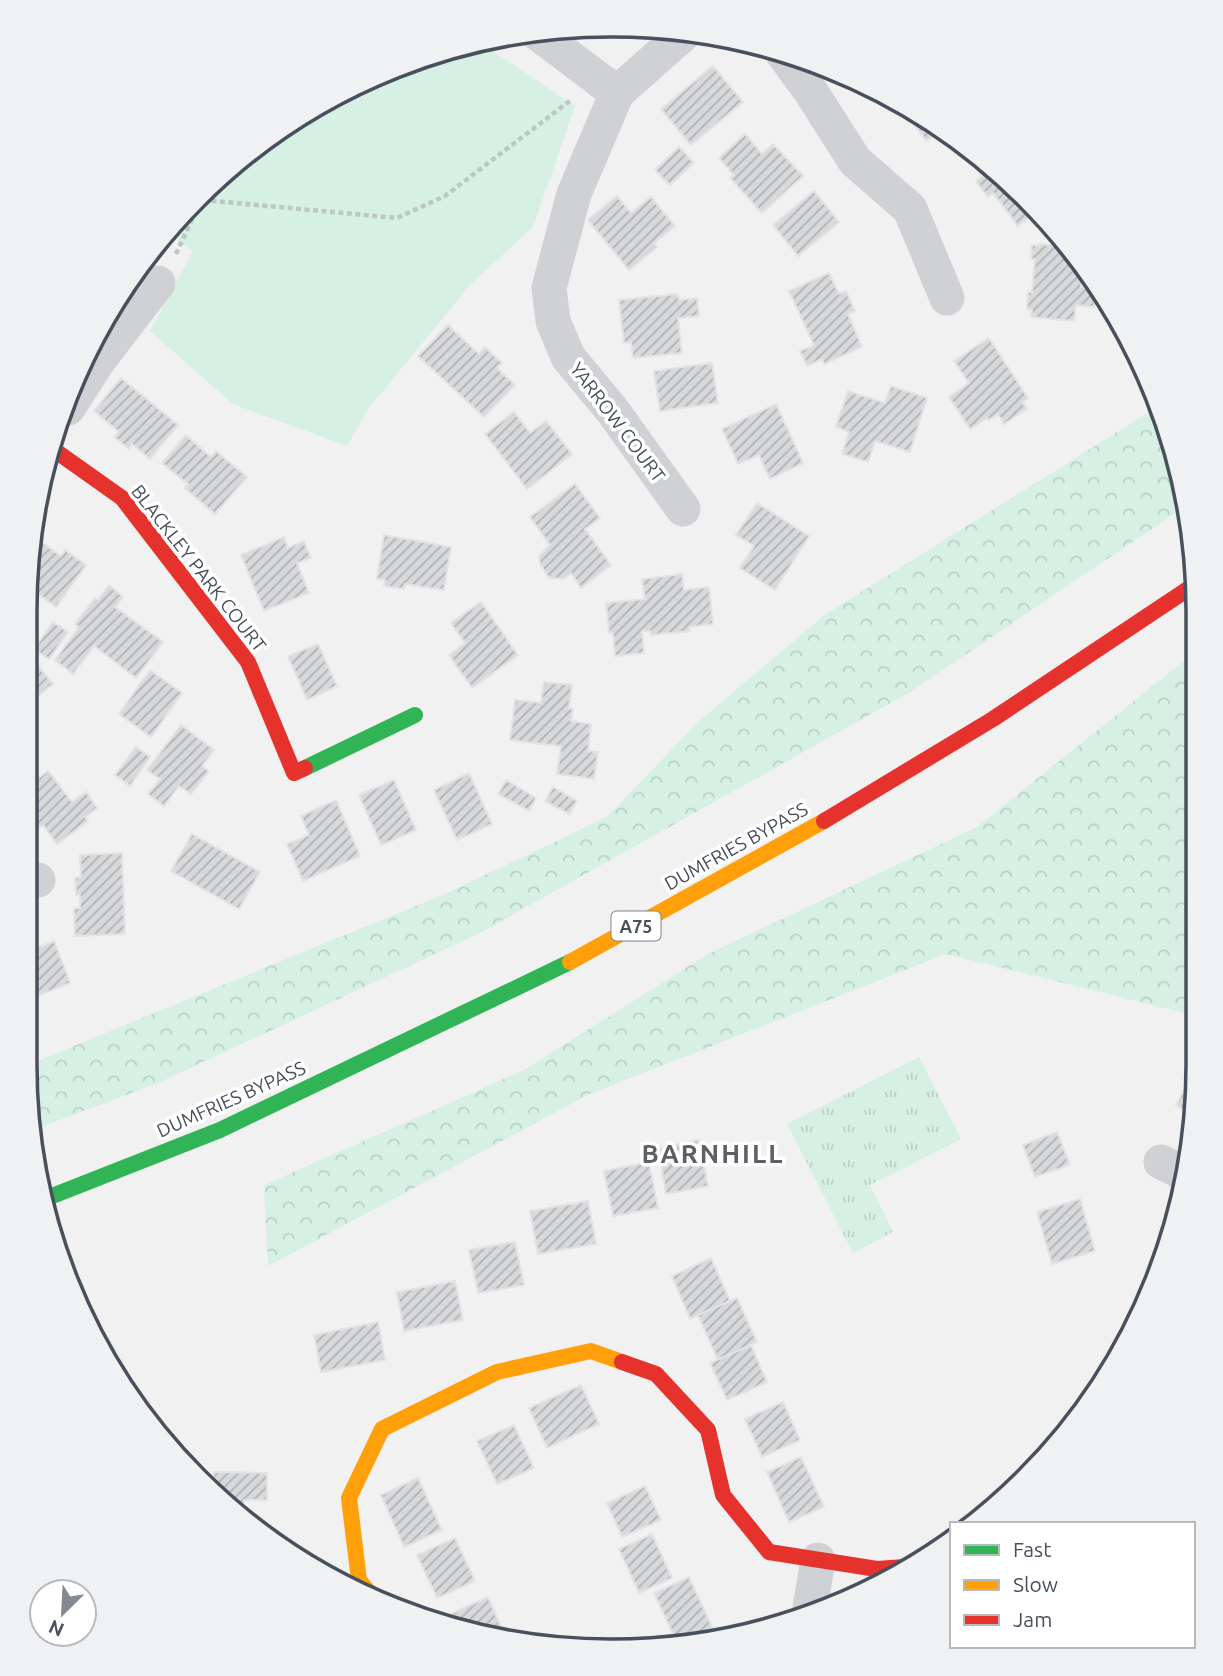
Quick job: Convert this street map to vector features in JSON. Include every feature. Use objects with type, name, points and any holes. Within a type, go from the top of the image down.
[{"type":"main road","name":"BLACKLEY PARK COURT","points":[[59,453],[122,498],[248,662],[294,773],[415,715]]},
{"type":"main road","name":"DUMFRIES BYPASS","points":[[52,1196],[220,1130],[578,958],[815,827],[993,719],[1185,591]]},
{"type":"main road","points":[[360,1581],[349,1498],[382,1429],[497,1372],[591,1351],[656,1374],[708,1430],[723,1495],[769,1552],[877,1569],[888,1568]]},
{"type":"street","points":[[548,41],[607,85],[673,40]]},
{"type":"street","points":[[792,66],[855,161],[909,209],[947,298]]},
{"type":"street","name":"YARROW COURT","points":[[607,85],[549,288],[553,321],[568,357],[612,410],[683,509]]},
{"type":"street","points":[[87,379],[158,283]]},
{"type":"street","points":[[811,1603],[818,1560]]},
{"type":"path","points":[[210,201],[397,218],[445,196],[564,106],[607,85]]},
{"type":"path","points":[[158,283],[175,257],[194,217]]},
{"type":"green space","points":[[491,50],[575,106],[533,227],[471,284],[369,408],[347,446],[233,404],[150,331],[193,251],[174,239],[205,205],[262,156],[292,134],[357,96],[427,67]]},
{"type":"green space","points":[[1150,412],[1167,463],[1177,512],[907,694],[480,933],[158,1083],[41,1127],[37,1061],[445,894],[607,817],[698,722],[826,614]]},
{"type":"green space","points":[[1186,659],[1186,1013],[946,954],[590,1094],[268,1266],[264,1185],[524,1070],[708,954],[977,827]]},
{"type":"green space","points":[[919,1057],[961,1139],[870,1185],[893,1232],[853,1253],[787,1124]]},
{"type":"building","points":[[713,66],[743,102],[691,145],[661,109]]},
{"type":"building","points":[[913,123],[934,136],[926,141]]},
{"type":"building","points":[[745,134],[762,154],[773,144],[803,176],[762,213],[730,178],[734,175],[719,158]]},
{"type":"building","points":[[679,147],[694,163],[670,185],[655,170]]},
{"type":"building","points":[[973,166],[1029,217],[1018,226],[993,193],[988,197],[976,181],[982,176]]},
{"type":"building","points":[[814,191],[839,222],[798,256],[773,225]]},
{"type":"building","points":[[617,196],[631,213],[651,197],[675,226],[654,243],[657,247],[629,270],[588,220]]},
{"type":"building","points":[[1032,245],[1054,245],[1081,282],[1081,287],[1086,287],[1095,301],[1094,307],[1076,305],[1074,321],[1031,317],[1032,310],[1027,309],[1028,292],[1032,292],[1035,259],[1031,259]]},
{"type":"building","points":[[829,273],[839,294],[846,291],[855,311],[848,314],[862,347],[824,364],[822,359],[807,366],[800,351],[814,345],[789,291]]},
{"type":"building","points":[[678,294],[679,300],[697,298],[699,316],[678,318],[682,353],[633,358],[631,342],[624,343],[619,300]]},
{"type":"building","points":[[448,325],[479,354],[485,347],[502,363],[497,368],[515,385],[484,417],[418,356]]},
{"type":"building","points":[[989,338],[1028,398],[1022,402],[1027,409],[1004,424],[998,414],[970,429],[949,397],[969,383],[954,361]]},
{"type":"building","points":[[712,363],[718,403],[660,411],[654,371]]},
{"type":"building","points":[[121,378],[178,425],[150,459],[132,444],[129,449],[114,437],[119,432],[94,411]]},
{"type":"building","points":[[891,386],[927,398],[910,452],[875,441],[868,462],[842,454],[849,432],[836,427],[848,391],[885,403]]},
{"type":"building","points":[[776,404],[803,463],[770,479],[759,455],[738,464],[722,429]]},
{"type":"building","points":[[514,412],[530,433],[546,421],[572,454],[527,489],[485,434]]},
{"type":"building","points":[[186,435],[211,457],[216,451],[247,477],[215,514],[185,488],[188,484],[162,463]]},
{"type":"building","points":[[575,484],[600,518],[585,529],[611,565],[581,588],[571,573],[564,579],[549,578],[540,564],[539,556],[550,545],[530,517]]},
{"type":"building","points":[[757,503],[809,536],[775,590],[740,568],[754,546],[736,535]]},
{"type":"building","points":[[384,535],[451,547],[444,590],[405,584],[404,589],[384,586],[385,580],[377,579]]},
{"type":"building","points":[[284,537],[288,548],[304,541],[311,558],[297,563],[309,593],[264,611],[241,555]]},
{"type":"building","points":[[41,542],[61,556],[65,550],[86,565],[56,607],[37,593]]},
{"type":"building","points":[[682,574],[684,590],[709,587],[713,624],[689,627],[690,631],[651,635],[650,631],[642,631],[644,653],[615,656],[606,603],[645,599],[642,579]]},
{"type":"building","points":[[109,585],[123,597],[115,607],[163,642],[136,678],[94,646],[73,674],[55,660],[79,627],[75,624]]},
{"type":"building","points":[[481,602],[518,655],[472,688],[449,655],[465,643],[451,623]]},
{"type":"building","points":[[53,622],[68,632],[49,659],[37,651],[37,645]]},
{"type":"building","points":[[318,644],[337,686],[307,700],[288,656]]},
{"type":"building","points":[[37,664],[53,684],[37,697]]},
{"type":"building","points":[[150,670],[182,693],[151,737],[119,714]]},
{"type":"building","points":[[544,682],[572,685],[569,708],[573,709],[571,721],[591,724],[588,751],[598,752],[594,779],[557,774],[561,746],[510,740],[515,700],[541,703]]},
{"type":"building","points":[[181,725],[214,750],[202,766],[209,771],[191,794],[179,786],[164,806],[148,794],[160,779],[147,770]]},
{"type":"building","points":[[136,747],[150,757],[130,786],[115,775]]},
{"type":"building","points":[[48,771],[72,802],[86,792],[97,808],[85,817],[88,821],[57,844],[43,825],[37,829],[37,779]]},
{"type":"building","points":[[469,773],[492,824],[457,840],[434,790]]},
{"type":"building","points":[[394,780],[416,830],[381,845],[359,795]]},
{"type":"building","points":[[506,780],[536,798],[529,811],[498,794]]},
{"type":"building","points":[[553,787],[577,801],[569,814],[545,801]]},
{"type":"building","points":[[336,800],[360,856],[303,881],[287,844],[309,835],[301,816]]},
{"type":"building","points":[[192,834],[260,872],[239,909],[171,871]]},
{"type":"building","points":[[122,853],[125,934],[75,936],[74,909],[80,908],[80,895],[76,895],[75,878],[81,877],[80,855]]},
{"type":"building","points":[[54,941],[70,983],[37,996],[37,948]]},
{"type":"building","points":[[1185,1087],[1184,1110],[1176,1105]]},
{"type":"building","points":[[1057,1132],[1070,1165],[1035,1177],[1023,1145]]},
{"type":"building","points":[[699,1140],[708,1186],[666,1194],[658,1148]]},
{"type":"building","points":[[649,1162],[658,1208],[613,1216],[604,1171]]},
{"type":"building","points":[[1080,1199],[1095,1251],[1052,1264],[1037,1212]]},
{"type":"building","points":[[588,1201],[596,1244],[538,1254],[530,1211]]},
{"type":"building","points":[[515,1242],[524,1285],[478,1293],[469,1250]]},
{"type":"building","points":[[711,1258],[730,1301],[690,1319],[672,1276]]},
{"type":"building","points":[[455,1281],[463,1320],[404,1331],[397,1292]]},
{"type":"building","points":[[737,1298],[757,1342],[718,1360],[698,1315]]},
{"type":"building","points":[[378,1322],[385,1360],[321,1372],[314,1335]]},
{"type":"building","points":[[751,1345],[767,1382],[727,1400],[710,1363]]},
{"type":"building","points":[[581,1385],[599,1424],[547,1448],[529,1408]]},
{"type":"building","points":[[783,1402],[800,1440],[762,1457],[745,1419]]},
{"type":"building","points":[[514,1425],[534,1468],[497,1484],[477,1441]]},
{"type":"building","points":[[801,1457],[824,1507],[789,1522],[767,1472]]},
{"type":"building","points":[[214,1472],[267,1473],[267,1500],[244,1500],[244,1506],[214,1479]]},
{"type":"building","points":[[418,1478],[442,1530],[404,1547],[381,1495]]},
{"type":"building","points":[[645,1486],[661,1520],[622,1537],[607,1503]]},
{"type":"building","points":[[652,1534],[672,1578],[639,1593],[619,1549]]},
{"type":"building","points":[[455,1538],[475,1581],[437,1598],[417,1555]]},
{"type":"building","points":[[689,1577],[713,1630],[674,1635],[654,1593]]},
{"type":"building","points":[[488,1597],[502,1628],[463,1620],[448,1615]]},
{"type":"traffic: fast","points":[[305,768],[415,715]]},
{"type":"traffic: fast","points":[[52,1196],[220,1130],[570,962]]},
{"type":"traffic: slow","points":[[570,962],[824,821]]},
{"type":"traffic: slow","points":[[360,1581],[349,1498],[382,1429],[497,1372],[591,1351],[622,1362]]},
{"type":"traffic: jam","points":[[59,453],[122,498],[248,662],[294,773],[305,768]]},
{"type":"traffic: jam","points":[[824,821],[993,719],[1185,591]]},
{"type":"traffic: jam","points":[[622,1362],[656,1374],[708,1430],[723,1495],[769,1552],[877,1569],[888,1568]]},
{"type":"district","name":"BARNHILL","points":[[713,1153]]}]
